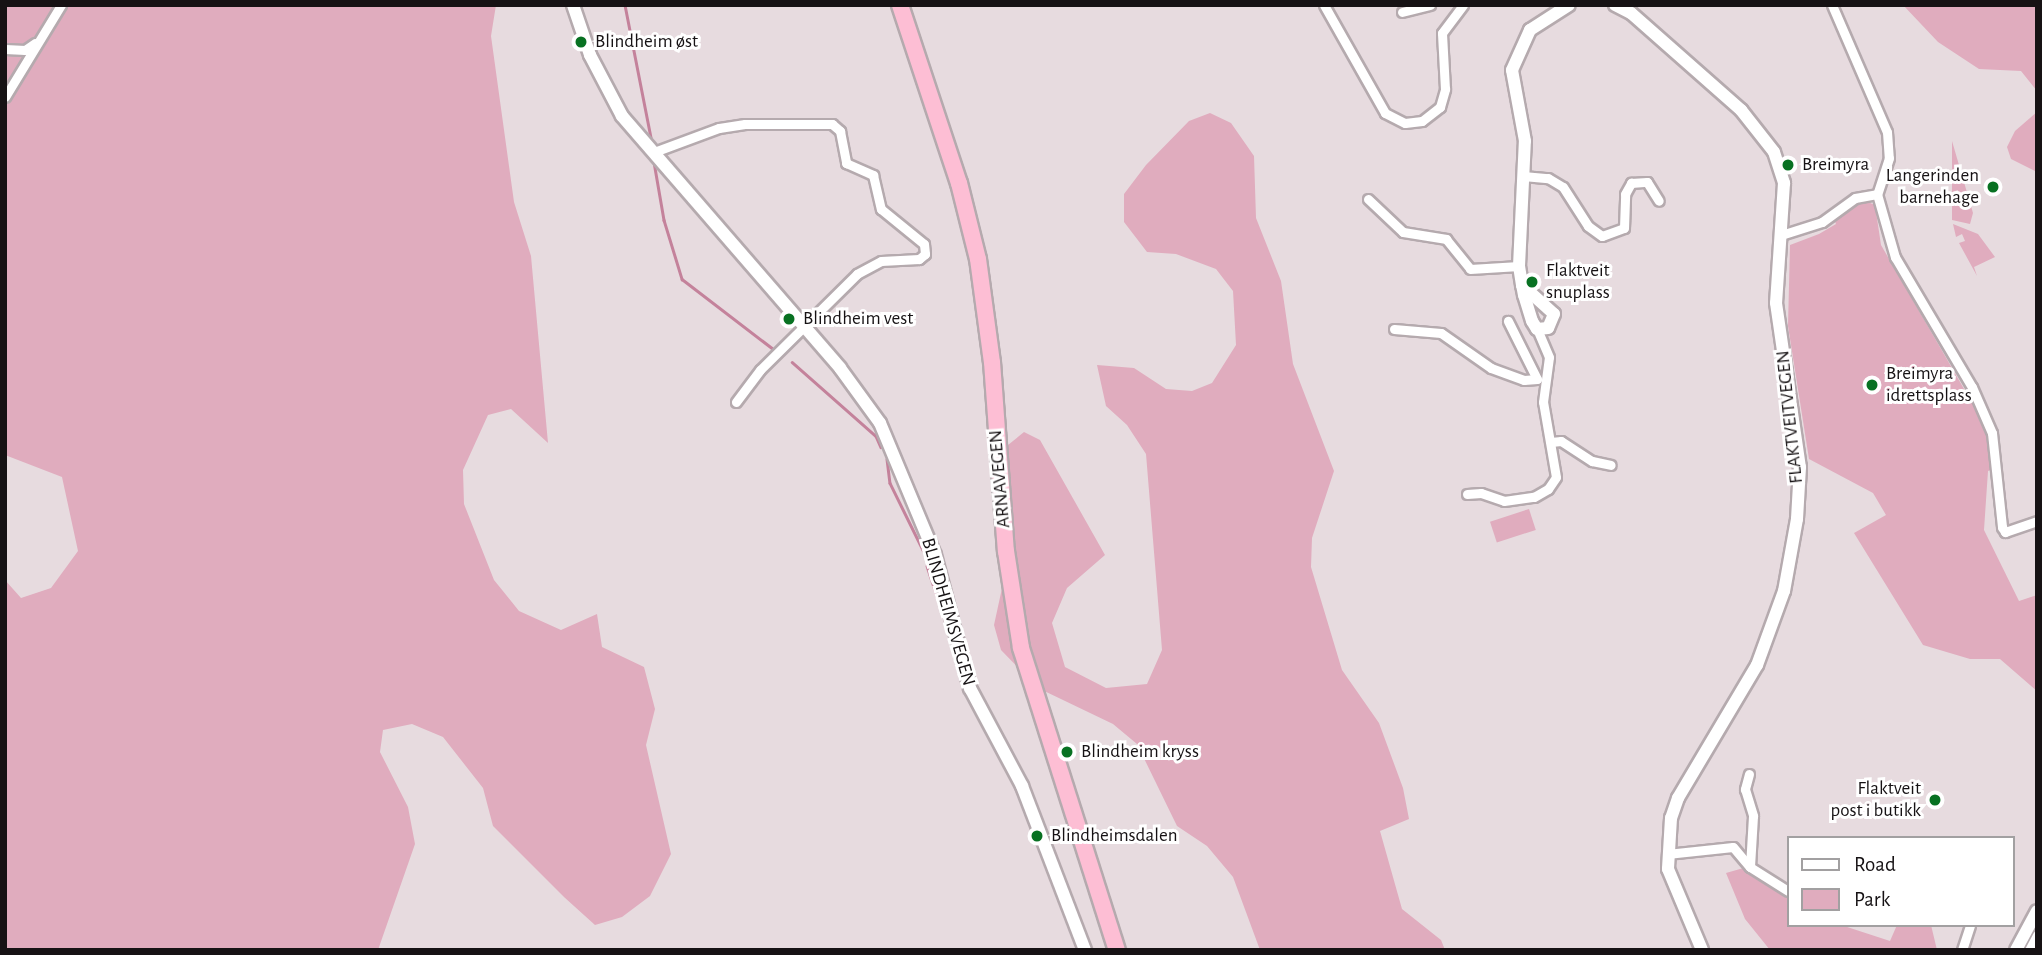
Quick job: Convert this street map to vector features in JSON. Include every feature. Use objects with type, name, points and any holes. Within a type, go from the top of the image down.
[{"type":"highway","name":"ARNAVEGEN","points":[[900,5],[960,183],[978,259],[992,362],[1006,551],[1021,648],[1117,950]]},
{"type":"main road","name":"BLINDHEIMSVEGEN","points":[[573,5],[607,90],[654,152],[804,326],[880,424],[935,555],[970,688],[1006,750],[1084,950]]},
{"type":"main road","points":[[1522,285],[1554,314],[1552,325],[1537,329],[1522,285],[1519,266],[1517,223],[1525,141],[1512,70],[1530,30],[1569,5]]},
{"type":"main road","name":"FLAKTVEITVEGEN","points":[[1620,6],[1761,131],[1774,152],[1784,183],[1776,303],[1800,467],[1793,553],[1757,665],[1678,798],[1667,854],[1673,889],[1702,950]]},
{"type":"main road","points":[[2016,950],[2037,911]]},
{"type":"street","points":[[5,97],[61,5]]},
{"type":"street","points":[[1324,5],[1385,113],[1405,123],[1422,121],[1440,107],[1445,89],[1442,33],[1463,5]]},
{"type":"street","points":[[1402,12],[1430,5]]},
{"type":"street","points":[[1832,5],[1887,132],[1889,158],[1877,194],[1895,257],[1972,387],[1992,433],[2002,527],[2005,532],[2037,521]]},
{"type":"street","points":[[5,49],[25,50],[36,43]]},
{"type":"street","points":[[654,152],[719,128],[745,124],[836,127],[846,163],[873,175],[881,209],[920,237],[925,254],[915,260],[881,261],[864,268],[804,326],[736,402]]},
{"type":"street","points":[[1523,176],[1548,178],[1563,187],[1588,226],[1602,236],[1624,228],[1625,194],[1631,183],[1647,182],[1659,201]]},
{"type":"street","points":[[1781,235],[1810,228],[1855,198],[1877,194]]},
{"type":"street","points":[[1368,199],[1403,232],[1446,239],[1470,269],[1519,266]]},
{"type":"street","points":[[1467,494],[1481,493],[1504,501],[1541,493],[1556,477],[1541,379],[1508,321]]},
{"type":"street","points":[[1394,329],[1441,333],[1491,368],[1524,380],[1541,379]]},
{"type":"street","points":[[1537,329],[1549,357],[1541,379]]},
{"type":"street","points":[[1552,442],[1561,442],[1592,461],[1611,465]]},
{"type":"street","points":[[1749,774],[1745,789],[1753,816],[1750,867]]},
{"type":"street","points":[[1667,854],[1696,854],[1733,847],[1750,867],[1786,890]]},
{"type":"street","points":[[1962,950],[1969,927]]},
{"type":"street","points":[[2029,950],[2037,935]]},
{"type":"green space","points":[[5,5],[496,5],[491,36],[514,202],[531,256],[548,443],[511,409],[488,415],[463,470],[464,504],[494,580],[519,611],[561,630],[597,614],[602,647],[644,667],[655,709],[646,745],[671,854],[650,896],[622,917],[595,925],[564,897],[493,826],[483,788],[443,737],[412,724],[383,730],[380,752],[408,807],[415,844],[378,950],[5,950],[5,580],[21,598],[51,588],[78,551],[62,477],[5,455]]},
{"type":"green space","points":[[1903,5],[2037,5],[2037,91],[2021,71],[1979,69],[1938,42]]},
{"type":"green space","points":[[2037,112],[2037,172],[2011,159],[2007,147],[2015,131]]},
{"type":"green space","points":[[1210,113],[1231,123],[1254,156],[1256,218],[1281,281],[1293,364],[1334,471],[1312,538],[1311,567],[1342,670],[1379,723],[1403,788],[1409,819],[1380,831],[1402,909],[1441,940],[1445,950],[1260,950],[1233,877],[1207,846],[1177,826],[1137,744],[1113,724],[1038,688],[1001,650],[994,625],[1004,579],[1004,469],[1008,445],[1024,432],[1040,440],[1105,555],[1067,588],[1052,623],[1065,667],[1106,688],[1147,684],[1162,650],[1146,454],[1127,425],[1106,406],[1097,365],[1134,368],[1166,389],[1192,391],[1212,383],[1236,345],[1233,291],[1216,269],[1176,254],[1147,252],[1124,222],[1124,194],[1146,165],[1189,121]]},
{"type":"green space","points":[[1952,141],[1973,213],[1970,224],[1952,220],[1952,198],[1958,198],[1958,190],[1952,192]]},
{"type":"green space","points":[[1863,200],[1875,205],[1881,245],[1986,427],[1993,469],[1988,471],[1984,530],[2019,601],[2037,595],[2037,691],[2000,659],[1970,659],[1923,645],[1854,533],[1886,515],[1873,493],[1809,459],[1788,326],[1790,245],[1836,224],[1834,219]]},
{"type":"green space","points":[[1953,224],[1978,234],[1995,257],[1974,267],[1977,276],[1959,243],[1965,241],[1962,234],[1956,237]]},
{"type":"green space","points":[[1529,509],[1536,530],[1497,543],[1490,522]]},
{"type":"green space","points":[[1747,867],[1786,890],[1786,927],[1847,927],[1890,941],[1896,927],[1931,927],[1937,950],[1770,950],[1745,919],[1726,873]]},
{"type":"waterway","points":[[625,5],[651,137]]},
{"type":"waterway","points":[[654,162],[664,220],[682,279],[772,348]]},
{"type":"waterway","points":[[792,362],[876,436],[881,447]]},
{"type":"waterway","points":[[887,459],[890,483],[923,550]]},
{"type":"waterway","points":[[927,566],[949,632]]},
{"type":"place","name":"Blindheim øst","points":[[581,42]]},
{"type":"place","name":"Breimyra","points":[[1788,165]]},
{"type":"place","name":"Langerinden barnehage","points":[[1993,187]]},
{"type":"place","name":"Flaktveit snuplass","points":[[1532,282]]},
{"type":"place","name":"Blindheim vest","points":[[789,319]]},
{"type":"place","name":"Breimyra idrettsplass","points":[[1872,385]]},
{"type":"place","name":"Blindheim kryss","points":[[1067,752]]},
{"type":"place","name":"Flaktveit post i butikk","points":[[1935,800]]},
{"type":"place","name":"Blindheimsdalen","points":[[1037,836]]}]
